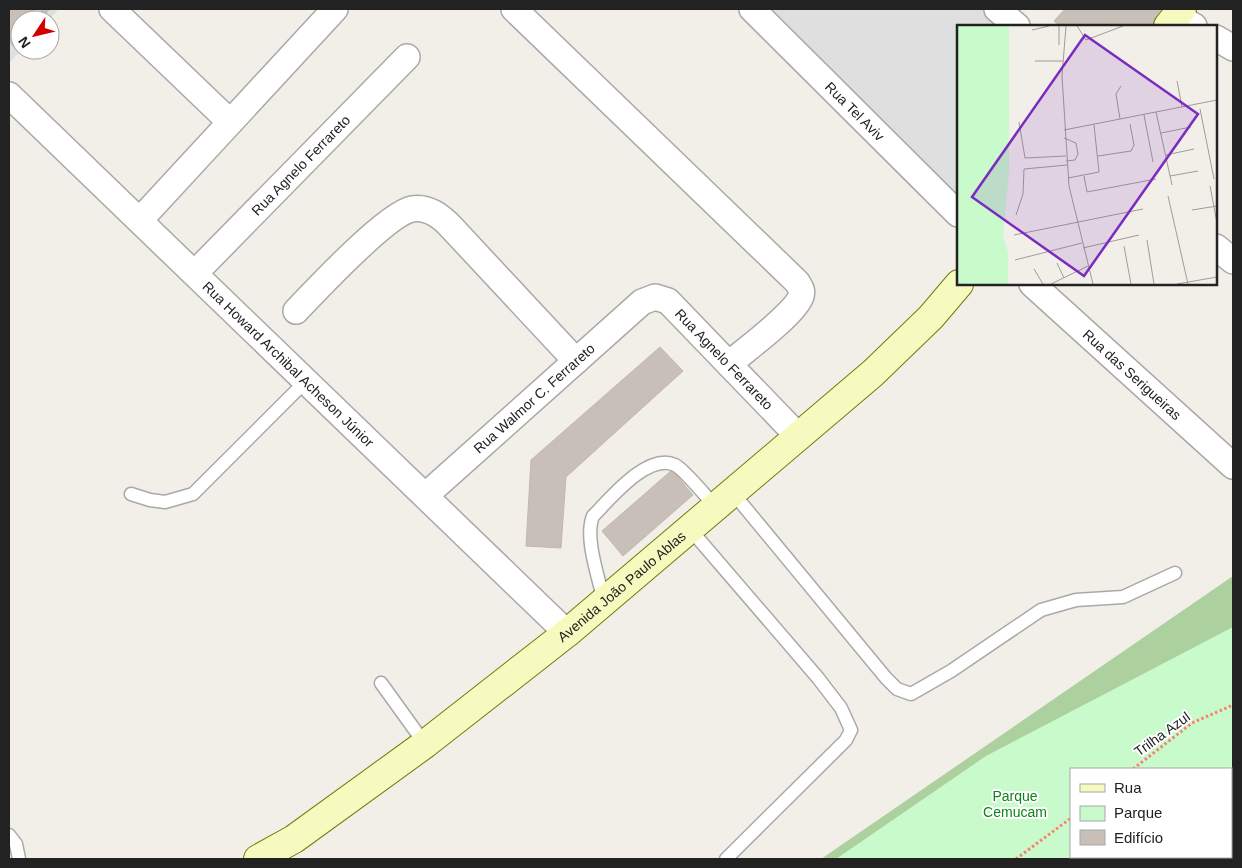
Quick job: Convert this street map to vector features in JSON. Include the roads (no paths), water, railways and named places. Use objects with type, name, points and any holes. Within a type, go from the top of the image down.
[{"type":"street","points":[[112,9],[230,122]]},
{"type":"street","points":[[514,9],[797,282],[802,289],[801,296],[791,311],[729,364]]},
{"type":"street","name":"Rua Tel Aviv","points":[[752,9],[957,213]]},
{"type":"street","points":[[997,9],[1015,25]]},
{"type":"street","points":[[140,220],[230,122],[326,12]]},
{"type":"street","points":[[1217,39],[1233,48]]},
{"type":"street","name":"Rua Agnelo Ferrareto","points":[[195,273],[407,57]]},
{"type":"street","name":"Rua Howard Archibal Acheson Júnior","points":[[13,106],[140,220],[567,633]]},
{"type":"street","points":[[296,310],[389,220],[414,208],[440,215],[576,361]]},
{"type":"street","points":[[1217,248],[1233,262]]},
{"type":"street","name":"Avenida João Paulo Ablas","points":[[258,859],[294,839],[425,744],[567,633],[872,374],[931,317],[958,285]]},
{"type":"street","name":"Rua das Serigueiras","points":[[1033,285],[1233,466]]},
{"type":"street","name":"Rua Agnelo Ferrareto","points":[[642,302],[655,297],[668,301],[799,437]]},
{"type":"street","name":"Rua Walmor C. Ferrareto","points":[[426,495],[642,302]]},
{"type":"lane","points":[[131,494],[165,502],[193,494],[307,380]]},
{"type":"lane","points":[[604,602],[590,538],[590,524],[593,516],[637,474],[665,462],[676,465],[724,500],[886,678],[897,689],[911,694],[951,671],[1041,610],[1076,600],[1122,597],[1175,573]]},
{"type":"lane","points":[[690,530],[818,678],[841,708],[850,730],[846,740],[726,859]]},
{"type":"lane","points":[[381,683],[425,744]]},
{"type":"lane","points":[[9,835],[16,844],[18,859]]},
{"type":"park label","name":"Parque Cemucam","points":[[1015,804]]}]
